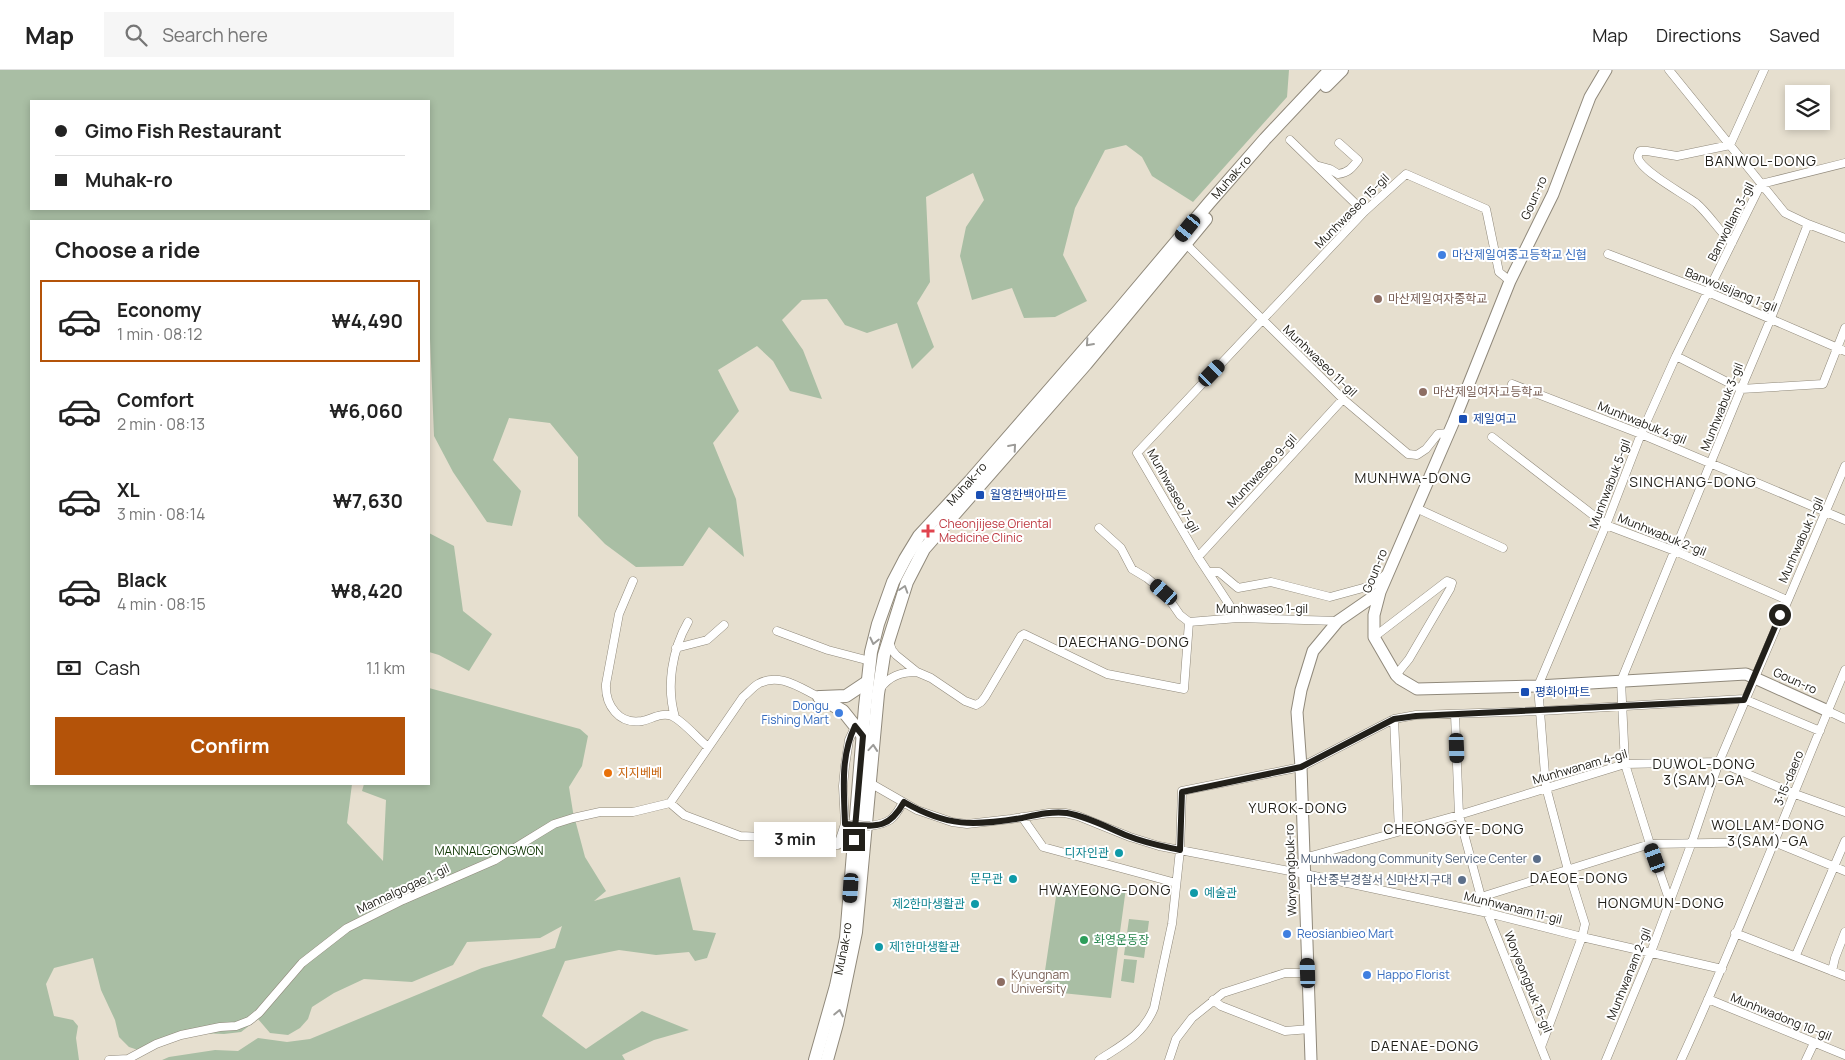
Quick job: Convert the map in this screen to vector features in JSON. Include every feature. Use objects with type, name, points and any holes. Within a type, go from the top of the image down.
[{"type":"main road","name":"Muhak-ro","points":[[815,1060],[836,986],[846,938],[859,731],[865,707],[870,661],[878,624],[893,582],[920,536],[1118,311],[1149,272],[1265,139],[1330,70]]},
{"type":"main road","name":"Muhak-ro","points":[[827,1060],[837,1024],[856,932],[878,691],[884,655],[907,582],[924,549],[1086,364],[1266,145],[1342,70]]},
{"type":"main road","name":"Goun-ro","points":[[1606,70],[1590,97],[1553,194],[1510,281],[1449,433],[1380,592],[1374,615],[1374,637],[1396,675],[1417,689],[1538,686],[1746,674],[1753,680],[1828,711]]},
{"type":"main road","name":"Woryeongbuk-ro","points":[[1312,1060],[1301,767],[1297,712],[1300,690],[1313,651],[1338,621],[1380,592]]},
{"type":"main road","points":[[819,697],[846,696],[867,682]]},
{"type":"main road","points":[[819,697],[838,706],[859,731]]},
{"type":"street","points":[[1669,70],[1785,213],[1845,238]]},
{"type":"street","points":[[1730,145],[1764,70]]},
{"type":"street","points":[[1290,140],[1364,212]]},
{"type":"street","points":[[1317,166],[1330,169],[1338,174],[1348,172],[1358,160],[1339,143]]},
{"type":"street","points":[[1730,145],[1677,156],[1640,151],[1638,160],[1675,190],[1695,203],[1732,243]]},
{"type":"street","name":"Banwollam 3-gil","points":[[1708,292],[1761,184],[1845,163]]},
{"type":"street","name":"Munhwaseo 15-gil","points":[[1262,321],[1364,212],[1406,174],[1486,209],[1499,272],[1510,281]]},
{"type":"street","name":"Munhwabuk 3-gil","points":[[1622,682],[1808,224]]},
{"type":"street","name":"Munhwaseo 11-gil","points":[[1186,244],[1343,399],[1408,454],[1417,455],[1426,449],[1438,434],[1449,433]]},
{"type":"street","name":"Banwolsijang 1-gil","points":[[1608,254],[1708,292],[1841,349]]},
{"type":"street","name":"Munhwabuk 5-gil","points":[[1538,686],[1606,525],[1641,434],[1676,356],[1708,292]]},
{"type":"street","name":"Munhwaseo 7-gil","points":[[1238,618],[1198,557],[1137,453],[1262,321]]},
{"type":"street","points":[[1676,356],[1741,389],[1823,384],[1841,349],[1845,328]]},
{"type":"street","name":"Munhwabuk 4-gil","points":[[1512,384],[1641,434],[1845,520]]},
{"type":"street","name":"Munhwaseo 9-gil","points":[[1198,557],[1343,399]]},
{"type":"street","name":"Munhwabuk 2-gil","points":[[1492,437],[1606,525],[1787,600]]},
{"type":"street","name":"Munhwabuk 1-gil","points":[[1744,700],[1845,466]]},
{"type":"street","points":[[1416,508],[1504,548]]},
{"type":"street","points":[[888,640],[892,650],[917,672],[931,678],[974,705],[985,698],[1021,636],[1024,634],[1107,674],[1184,689],[1189,622],[1180,615],[1164,592],[1132,569],[1121,548],[1099,528]]},
{"type":"street","points":[[1208,572],[1219,572],[1238,588],[1271,582],[1330,597],[1374,585],[1390,570]]},
{"type":"street","points":[[633,581],[619,614],[614,636],[606,684],[607,699],[614,712],[626,719],[641,721],[665,714],[675,717],[708,748]]},
{"type":"street","points":[[1374,637],[1447,581],[1452,583],[1409,659],[1396,675]]},
{"type":"street","name":"Munhwaseo 1-gil","points":[[1189,622],[1238,618],[1338,621]]},
{"type":"street","points":[[675,717],[670,696],[676,648],[688,622]]},
{"type":"street","points":[[676,648],[707,640],[724,625]]},
{"type":"street","points":[[777,631],[828,650],[870,661]]},
{"type":"street","name":"3·15-daero","points":[[1683,1059],[1795,794],[1845,670]]},
{"type":"street","points":[[878,691],[891,678],[904,673],[917,672]]},
{"type":"street","points":[[819,697],[785,681],[773,679],[758,684],[743,697],[670,803],[684,815],[740,836],[767,837],[820,845],[838,845],[845,824],[843,786],[848,740],[859,731]]},
{"type":"street","points":[[1622,682],[1625,764],[1670,902]]},
{"type":"street","points":[[1538,686],[1546,787],[1568,870],[1585,924],[1582,937],[1541,1047]]},
{"type":"street","points":[[1099,1060],[1142,1030],[1150,1019],[1157,997],[1171,932],[1180,850],[1182,792],[1301,767],[1394,719],[1416,716],[1744,700],[1820,731]]},
{"type":"street","name":"Munhwanam 2-gil","points":[[1606,1060],[1652,952],[1719,762],[1744,700]]},
{"type":"street","points":[[1828,711],[1845,719]]},
{"type":"street","name":"Woryeongbuk 15-gil","points":[[1455,714],[1459,815],[1481,897],[1546,1060]]},
{"type":"street","points":[[1394,719],[1399,831]]},
{"type":"street","name":"Munhwanam 4-gil","points":[[1304,858],[1459,815],[1625,764],[1719,762],[1795,794],[1845,812]]},
{"type":"street","name":"Munhwanam 11-gil","points":[[870,783],[917,810],[952,822],[967,824],[1048,813],[1065,813],[1159,846],[1305,874],[1488,913],[1722,969]]},
{"type":"street","points":[[845,824],[870,826],[883,824],[896,816],[904,802]]},
{"type":"street","name":"Mannalgogae 1-gil","points":[[111,1060],[128,1059],[156,1044],[181,1035],[220,1027],[236,1026],[249,1021],[259,1013],[302,962],[347,928],[403,900],[495,860],[554,824],[600,812],[633,812],[670,803]]},
{"type":"street","points":[[1022,818],[1043,847],[1176,883]]},
{"type":"street","points":[[1796,955],[1845,841]]},
{"type":"street","points":[[1481,897],[1650,844],[1774,842],[1845,872]]},
{"type":"street","points":[[1832,970],[1845,932]]},
{"type":"street","points":[[1735,933],[1796,955],[1845,976]]},
{"type":"street","points":[[1169,1060],[1176,1038],[1192,1018],[1223,993],[1285,973],[1308,973]]},
{"type":"street","name":"Munhwadong 10-gil","points":[[1708,999],[1845,1055]]},
{"type":"street","points":[[1213,1000],[1221,1006],[1285,1031],[1310,1029]]},
{"type":"street","points":[[1806,1060],[1814,1043]]},
{"type":"green space","name":"MANNALGONGWON","points":[[0,70],[1289,70],[1287,97],[1193,202],[1152,176],[1142,157],[1126,145],[1105,150],[1075,208],[1063,255],[1087,301],[1055,317],[1024,318],[1012,288],[972,300],[960,256],[966,227],[984,200],[973,173],[926,197],[930,282],[917,303],[934,347],[912,369],[897,323],[867,333],[845,325],[827,299],[802,300],[782,320],[803,350],[822,399],[790,391],[773,361],[757,346],[718,370],[739,411],[713,443],[736,499],[744,557],[709,527],[683,566],[636,567],[605,544],[578,516],[578,457],[550,423],[509,418],[493,460],[521,491],[512,526],[487,522],[453,472],[434,436],[430,338],[430,220],[30,220],[30,785],[352,785],[347,823],[383,861],[386,800],[362,791],[364,785],[430,785],[430,688],[580,729],[588,736],[582,766],[569,787],[573,812],[585,857],[606,891],[594,901],[680,877],[693,930],[716,933],[707,958],[695,961],[689,952],[656,955],[619,950],[565,961],[542,1016],[586,1049],[642,1011],[689,1030],[654,1040],[622,1055],[625,1060],[162,1060],[169,1057],[215,1050],[238,1051],[258,1038],[287,1042],[310,1039],[482,968],[555,948],[562,926],[540,938],[467,942],[453,965],[412,982],[364,979],[334,993],[312,1007],[308,1019],[300,1028],[288,1035],[270,1033],[258,1019],[241,1032],[224,1034],[198,1033],[141,1051],[129,1047],[119,1037],[115,1020],[101,990],[93,958],[54,968],[46,984],[54,1016],[73,1020],[78,1026],[76,1038],[79,1060],[0,1060]]},
{"type":"green space","points":[[430,534],[454,546],[463,611],[492,634],[469,671],[430,652]]},
{"type":"green space","name":"화영운동장","points":[[1058,883],[1126,888],[1111,998],[1042,991]]},
{"type":"green space","points":[[1129,919],[1149,921],[1144,958],[1124,955]]},
{"type":"green space","points":[[1124,959],[1137,960],[1134,983],[1121,981]]},
{"type":"place","name":"마산제일여중고등학교 신협","points":[[1442,255]]},
{"type":"place","name":"마산제일여자중학교","points":[[1378,299]]},
{"type":"place","name":"마산제일여자고등학교","points":[[1423,392]]},
{"type":"place","name":"제일여고","points":[[1463,419]]},
{"type":"place","name":"월영한백아파트","points":[[980,495]]},
{"type":"place","name":"Cheonjijese Oriental Medicine Clinic","points":[[928,531]]},
{"type":"place","name":"평화아파트","points":[[1525,692]]},
{"type":"place","name":"Dongu Fishing Mart","points":[[839,713]]},
{"type":"place","name":"지지베베","points":[[608,773]]},
{"type":"place","name":"디자인관","points":[[1119,853]]},
{"type":"place","name":"Munhwadong Community Service Center","points":[[1537,859]]},
{"type":"place","name":"문무관","points":[[1013,879]]},
{"type":"place","name":"마산중부경찰서 신마산지구대","points":[[1462,880]]},
{"type":"place","name":"예술관","points":[[1194,893]]},
{"type":"place","name":"제2한마생활관","points":[[975,904]]},
{"type":"place","name":"Reosianbieo Mart","points":[[1287,934]]},
{"type":"place","name":"화영운동장","points":[[1084,940]]},
{"type":"place","name":"제1한마생활관","points":[[879,947]]},
{"type":"place","name":"Happo Florist","points":[[1367,975]]},
{"type":"place","name":"Kyungnam University","points":[[1001,982]]},
{"type":"district","name":"BANWOL-DONG","points":[[1761,161]]},
{"type":"district","name":"MUNHWA-DONG","points":[[1413,478]]},
{"type":"district","name":"SINCHANG-DONG","points":[[1693,482]]},
{"type":"district","name":"DAECHANG-DONG","points":[[1124,642]]},
{"type":"district","name":"DUWOL-DONG 3(SAM)-GA","points":[[1704,772]]},
{"type":"district","name":"YUROK-DONG","points":[[1298,808]]},
{"type":"district","name":"CHEONGGYE-DONG","points":[[1454,829]]},
{"type":"district","name":"WOLLAM-DONG 3(SAM)-GA","points":[[1768,834]]},
{"type":"district","name":"DAEOE-DONG","points":[[1579,878]]},
{"type":"district","name":"HWAYEONG-DONG","points":[[1105,890]]},
{"type":"district","name":"HONGMUN-DONG","points":[[1661,903]]},
{"type":"district","name":"DAENAE-DONG","points":[[1425,1046]]},
{"type":"route","points":[[854,840],[856,823],[863,736],[855,726],[848,740],[844,766],[845,824],[858,825],[870,826],[883,824],[896,816],[904,802],[917,810],[938,818],[967,824],[1048,813],[1065,813],[1095,822],[1130,837],[1180,850],[1182,792],[1301,767],[1394,719],[1416,716],[1744,700],[1755,678],[1780,615]]}]
